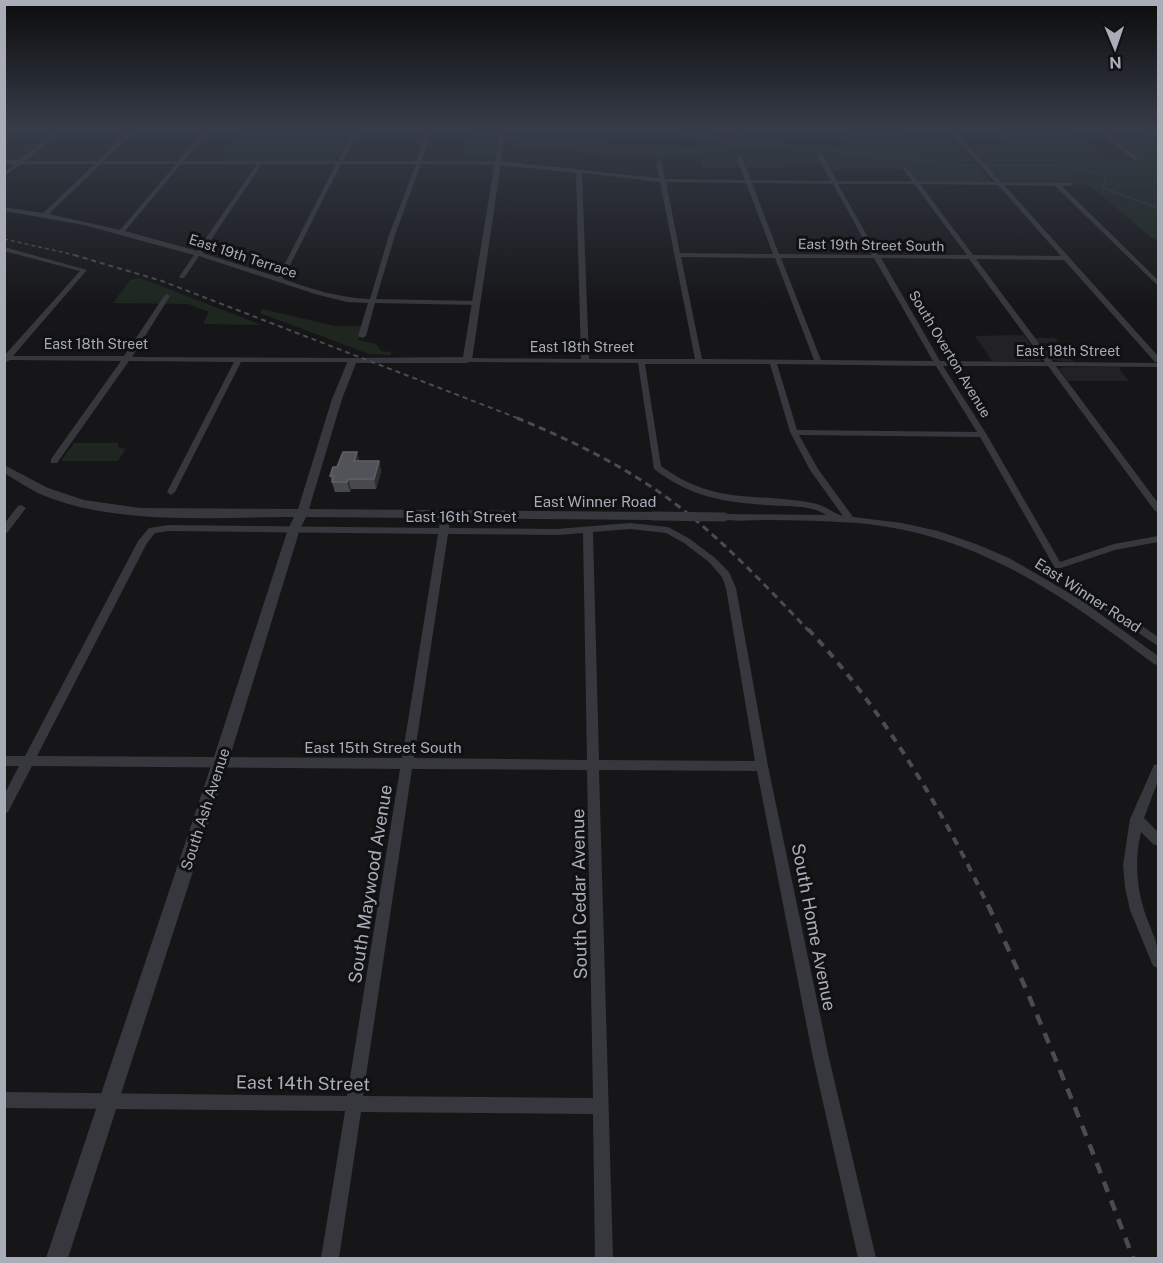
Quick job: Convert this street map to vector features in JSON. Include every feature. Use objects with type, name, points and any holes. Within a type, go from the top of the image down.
[{"type":"street","points":[[45,215],[73,189]]},
{"type":"street","points":[[122,231],[157,189]]},
{"type":"street","points":[[182,277],[242,189]]},
{"type":"street","points":[[280,279],[326,189]]},
{"type":"street","points":[[362,336],[392,235],[410,189]]},
{"type":"street","points":[[467,360],[494,189]]},
{"type":"street","points":[[580,189],[585,361]]},
{"type":"street","points":[[665,189],[699,361]]},
{"type":"street","points":[[753,189],[818,362]]},
{"type":"street","name":"South Overton Avenue","points":[[840,189],[1058,566]]},
{"type":"street","points":[[921,189],[1158,509]]},
{"type":"street","points":[[1003,189],[1158,360]]},
{"type":"street","points":[[1062,189],[1158,283]]},
{"type":"street","name":"East 19th Terrace","points":[[4,209],[122,231],[333,297],[373,302],[477,303]]},
{"type":"street","points":[[5,251],[81,268],[84,272],[6,359]]},
{"type":"street","name":"East 19th Street South","points":[[677,255],[1066,258]]},
{"type":"street","points":[[54,461],[127,358],[167,296]]},
{"type":"street","name":"East 18th Street","points":[[6,359],[1158,364]]},
{"type":"street","points":[[171,492],[239,359]]},
{"type":"street","name":"South Ash Avenue","points":[[57,1258],[220,763],[294,529],[302,514],[337,399],[352,360]]},
{"type":"street","points":[[641,361],[657,467],[670,478],[699,493],[813,506],[839,519]]},
{"type":"street","points":[[773,362],[794,432],[814,470],[850,519]]},
{"type":"street","points":[[794,432],[983,435]]},
{"type":"street","name":"East Winner Road","points":[[4,468],[44,491],[83,504],[113,510],[850,519],[903,526],[954,540],[1009,562],[1076,601],[1158,661]]},
{"type":"street","points":[[4,531],[21,508]]},
{"type":"street","name":"South Maywood Avenue","points":[[330,1258],[446,515]]},
{"type":"street","name":"East 16th Street","points":[[28,761],[142,541],[153,530],[169,528],[557,532],[630,526],[668,530],[712,560],[726,575],[733,601]]},
{"type":"street","name":"South Cedar Avenue","points":[[588,529],[595,764],[604,1258]]},
{"type":"street","points":[[1056,588],[1058,566],[1114,547],[1158,539]]},
{"type":"street","name":"South Home Avenue","points":[[733,601],[762,766],[821,1058],[867,1258]]},
{"type":"street","points":[[1076,601],[1100,602],[1158,642]]},
{"type":"street","name":"East 15th Street South","points":[[4,761],[762,766]]},
{"type":"street","points":[[4,808],[28,761]]},
{"type":"street","points":[[1158,769],[1136,819],[1130,846],[1133,900],[1158,961]]},
{"type":"street","points":[[1136,819],[1158,840]]},
{"type":"street","name":"East 14th Street","points":[[4,1100],[109,1099],[600,1106]]},
{"type":"shaded area","points":[[1094,189],[1158,189],[1158,240],[1153,239]]},
{"type":"shaded area","points":[[140,278],[262,325],[203,324],[209,312],[188,304],[113,303],[130,280]]},
{"type":"shaded area","points":[[262,309],[335,326],[362,326],[358,340],[376,344],[381,351],[391,352],[391,355],[369,354],[260,313]]},
{"type":"shaded area","points":[[1024,335],[1041,361],[992,361],[975,336]]},
{"type":"shaded area","points":[[1035,338],[1055,338],[1074,362],[1051,360]]},
{"type":"shaded area","points":[[1063,367],[1118,367],[1129,381],[1068,381],[1059,369]]},
{"type":"shaded area","points":[[74,443],[118,443],[118,447],[126,449],[118,461],[61,461]]},
{"type":"building","points":[[343,452],[357,452],[354,461],[379,461],[374,479],[348,479],[347,482],[332,482],[334,476],[330,476],[333,467],[337,467]]},
{"type":"waterway","points":[[1106,189],[1158,208]]},
{"type":"railway","points":[[4,239],[79,256]]},
{"type":"railway","points":[[74,255],[162,281],[520,419]]},
{"type":"railway","points":[[517,418],[598,455],[673,502],[727,548],[809,631]]},
{"type":"railway","points":[[808,629],[835,659],[885,725],[931,797],[988,906]]},
{"type":"railway","points":[[988,905],[1046,1036],[1133,1258]]}]
